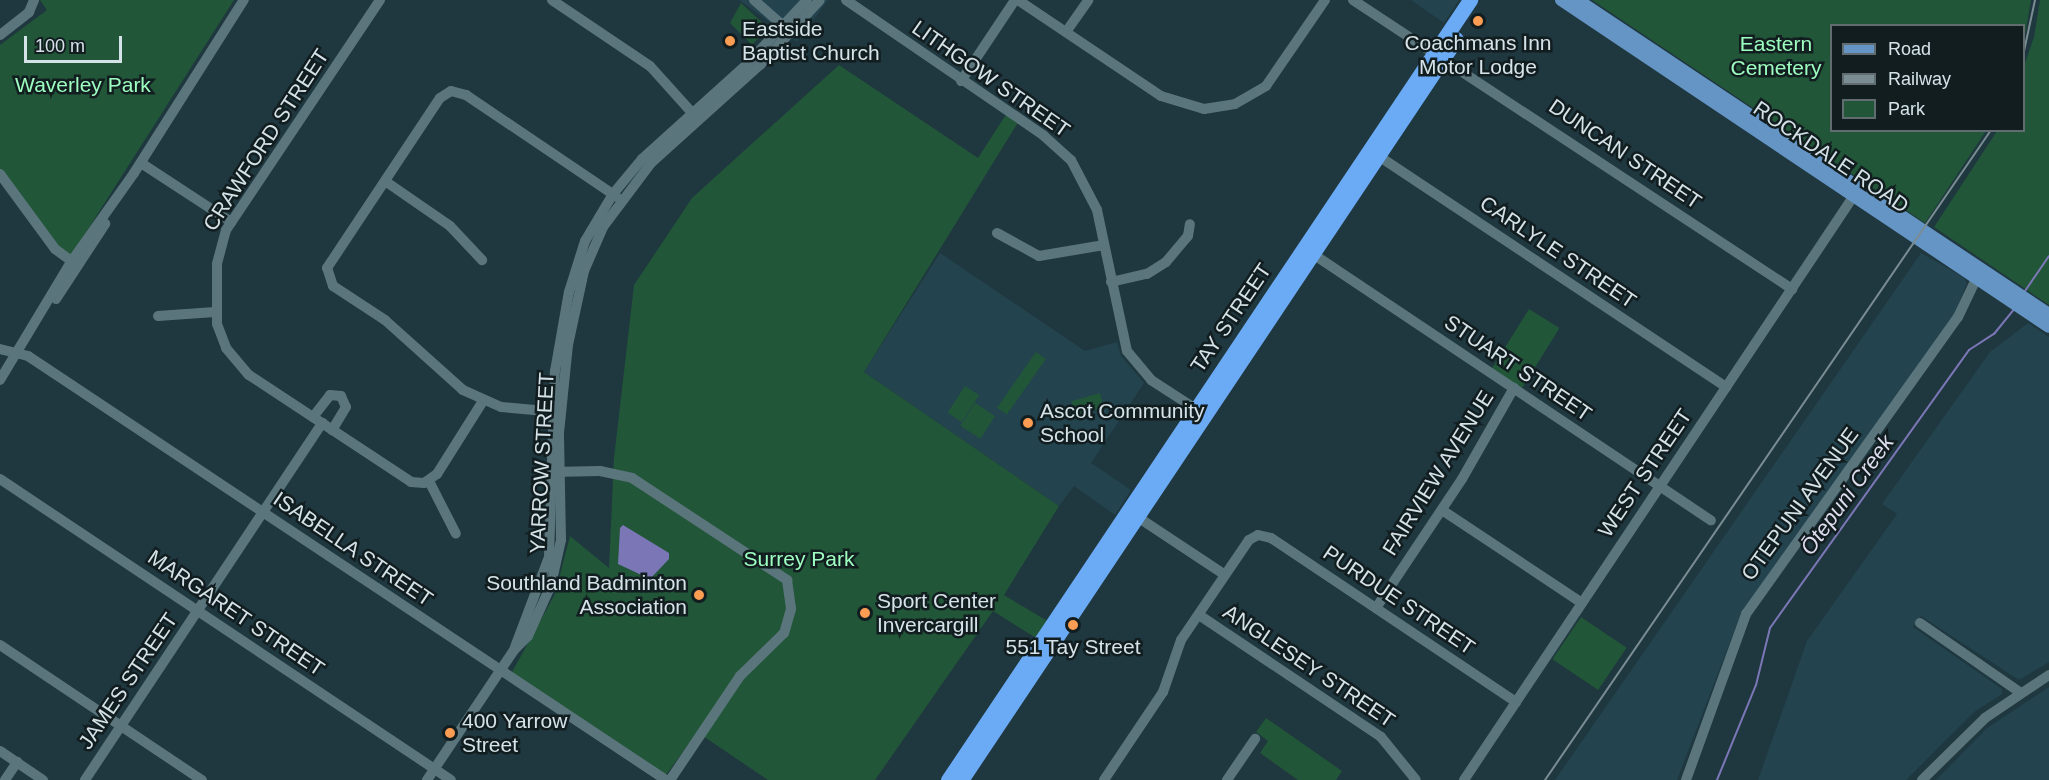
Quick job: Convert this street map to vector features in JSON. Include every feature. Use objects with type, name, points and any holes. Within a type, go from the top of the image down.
[{"type":"highway","name":"TAY STREET","points":[[1439,56],[1470,0]]},
{"type":"highway","name":"TAY STREET","points":[[948,780],[1012,694],[1478,0]]},
{"type":"highway","name":"TAY STREET","points":[[961,780],[1012,694]]},
{"type":"main road","name":"ROCKDALE ROAD","points":[[1561,0],[1723,102]]},
{"type":"main road","name":"ROCKDALE ROAD","points":[[1578,0],[1723,102],[2020,301],[2049,327]]},
{"type":"main road","name":"ROCKDALE ROAD","points":[[2020,301],[2049,314]]},
{"type":"street","points":[[0,380],[244,0]]},
{"type":"street","points":[[182,99],[251,0]]},
{"type":"street","name":"CRAWFORD STREET","points":[[380,0],[231,222],[218,255],[215,312],[222,340],[236,363],[405,479],[417,483],[429,481]]},
{"type":"street","points":[[552,0],[569,5],[650,66],[695,116]]},
{"type":"street","points":[[754,0],[788,30]]},
{"type":"street","name":"YARROW STREET","points":[[788,30],[807,0]]},
{"type":"street","name":"YARROW STREET","points":[[427,780],[514,650],[549,557],[555,472],[555,412],[559,343],[576,266],[591,230],[652,148],[695,116],[820,0]]},
{"type":"street","name":"LITHGOW STREET","points":[[846,0],[1051,141],[1071,160],[1093,199],[1131,358],[1151,380],[1201,413]]},
{"type":"street","points":[[961,81],[1017,0],[1167,99],[1197,108],[1219,108],[1242,101],[1266,86],[1325,0]]},
{"type":"street","points":[[1066,32],[1088,0]]},
{"type":"street","name":"DUNCAN STREET","points":[[1353,0],[1792,289]]},
{"type":"street","points":[[0,35],[34,3]]},
{"type":"street","points":[[555,412],[501,407],[483,401],[457,386],[385,320],[328,279],[331,261],[440,98],[451,90],[466,95],[617,196]]},
{"type":"street","name":"CARLYLE STREET","points":[[1374,153],[1726,387]]},
{"type":"street","points":[[141,163],[231,222]]},
{"type":"street","points":[[0,174],[55,249],[74,264]]},
{"type":"street","points":[[385,181],[450,226],[482,260]]},
{"type":"street","name":"WEST STREET","points":[[1464,780],[1857,192]]},
{"type":"street","points":[[1111,282],[1147,273],[1166,262],[1188,236],[1190,224]]},
{"type":"street","points":[[997,233],[1039,256],[1104,245]]},
{"type":"street","name":"STUART STREET","points":[[1309,251],[1711,520]]},
{"type":"street","name":"OTEPUNI AVENUE","points":[[1686,780],[1746,614],[1958,317],[1978,273]]},
{"type":"street","points":[[158,316],[215,312]]},
{"type":"street","points":[[0,349],[17,352]]},
{"type":"street","name":"ISABELLA STREET","points":[[17,352],[666,780]]},
{"type":"street","name":"FAIRVIEW AVENUE","points":[[1376,608],[1442,510],[1514,388]]},
{"type":"street","points":[[318,420],[330,395],[341,396],[346,407],[332,430]]},
{"type":"street","points":[[456,534],[429,481],[441,468],[483,401]]},
{"type":"street","name":"JAMES STREET","points":[[85,780],[263,513],[318,420]]},
{"type":"street","points":[[555,472],[600,471],[632,478],[778,572],[788,585],[791,609],[784,633],[740,676],[670,780]]},
{"type":"street","name":"MARGARET STREET","points":[[0,479],[451,780]]},
{"type":"street","points":[[1442,510],[1582,603]]},
{"type":"street","points":[[1104,780],[1163,692],[1178,647],[1225,575],[1133,513]]},
{"type":"street","name":"PURDUE STREET","points":[[1225,575],[1249,540],[1257,535],[1271,538],[1516,702]]},
{"type":"street","name":"ANGLESEY STREET","points":[[1199,615],[1381,737],[1416,780]]},
{"type":"street","points":[[1920,623],[2022,693]]},
{"type":"street","points":[[0,645],[202,780]]},
{"type":"street","points":[[1922,780],[1985,718],[2049,675]]},
{"type":"street","points":[[1227,780],[1255,739]]},
{"type":"street","points":[[0,751],[43,780]]},
{"type":"street","points":[[5,780],[17,762]]},
{"type":"shaded area","points":[[739,0],[828,0],[797,42]]},
{"type":"shaded area","points":[[1411,0],[1459,0],[1444,23]]},
{"type":"shaded area","name":"Ascot Community School","points":[[940,253],[1085,351],[1117,342],[1121,356],[1144,383],[1091,463],[1131,490],[1115,515],[1074,486],[1059,506],[864,372]]},
{"type":"shaded area","points":[[1921,253],[1963,277],[1967,283],[1953,317],[1742,611],[1677,780],[1555,780]]},
{"type":"shaded area","points":[[2028,323],[2049,337],[2049,662],[2019,680],[1921,616],[1913,627],[2002,689],[2002,694],[1974,712],[1906,780],[1758,780],[1807,641],[1897,514],[1882,504],[1990,352]]},
{"type":"shaded area","points":[[623,525],[669,553],[669,559],[650,579],[618,564],[620,528]]},
{"type":"shaded area","points":[[2049,687],[2049,780],[1936,780],[1987,728]]},
{"type":"green space","name":"Waverley Park","points":[[40,0],[234,0],[67,262],[0,170],[0,45],[47,10]]},
{"type":"green space","name":"Eastern Cemetery","points":[[1592,0],[2031,0],[2025,35],[2025,24],[1830,24],[1830,132],[1985,132],[1925,223]]},
{"type":"green space","points":[[2040,0],[2049,0],[2049,305],[1934,227],[1996,132],[2025,132],[2025,63],[2034,37]]},
{"type":"green space","points":[[741,3],[768,28],[752,45],[730,23]]},
{"type":"green space","name":"Surrey Park","points":[[839,65],[978,158],[1007,113],[1019,121],[864,372],[1059,506],[1004,595],[1049,622],[1036,638],[993,611],[875,780],[768,780],[697,732],[666,775],[511,674],[555,594],[570,536],[609,568],[614,458],[634,285],[692,198]]},
{"type":"green space","points":[[1529,309],[1560,328],[1521,389],[1491,370]]},
{"type":"green space","points":[[1036,352],[1046,359],[1007,415],[997,408]]},
{"type":"green space","points":[[965,386],[979,395],[962,422],[948,413]]},
{"type":"green space","points":[[1100,393],[1104,407],[1075,416],[1071,401]]},
{"type":"green space","points":[[975,403],[995,416],[980,439],[960,426]]},
{"type":"green space","points":[[1581,617],[1627,648],[1598,690],[1552,659]]},
{"type":"green space","points":[[1266,718],[1342,771],[1336,780],[1298,780],[1260,753],[1268,741],[1256,732]]},
{"type":"waterway","name":"Ōtepuni Creek","points":[[2025,291],[2049,256]]},
{"type":"waterway","name":"Ōtepuni Creek","points":[[1717,780],[1756,685],[1770,628],[1969,350],[1994,334],[2014,309]]},
{"type":"railway","points":[[2025,46],[2035,0]]},
{"type":"railway","points":[[1545,780],[1990,132]]},
{"type":"place","name":"Coachmans Inn Motor Lodge","points":[[1478,21]]},
{"type":"place","name":"Eastside Baptist Church","points":[[730,41]]},
{"type":"place","name":"Ascot Community School","points":[[1028,423]]},
{"type":"place","name":"Southland Badminton Association","points":[[699,595]]},
{"type":"place","name":"Sport Center Invercargill","points":[[865,613]]},
{"type":"place","name":"551 Tay Street","points":[[1073,625]]},
{"type":"place","name":"400 Yarrow Street","points":[[450,733]]}]
